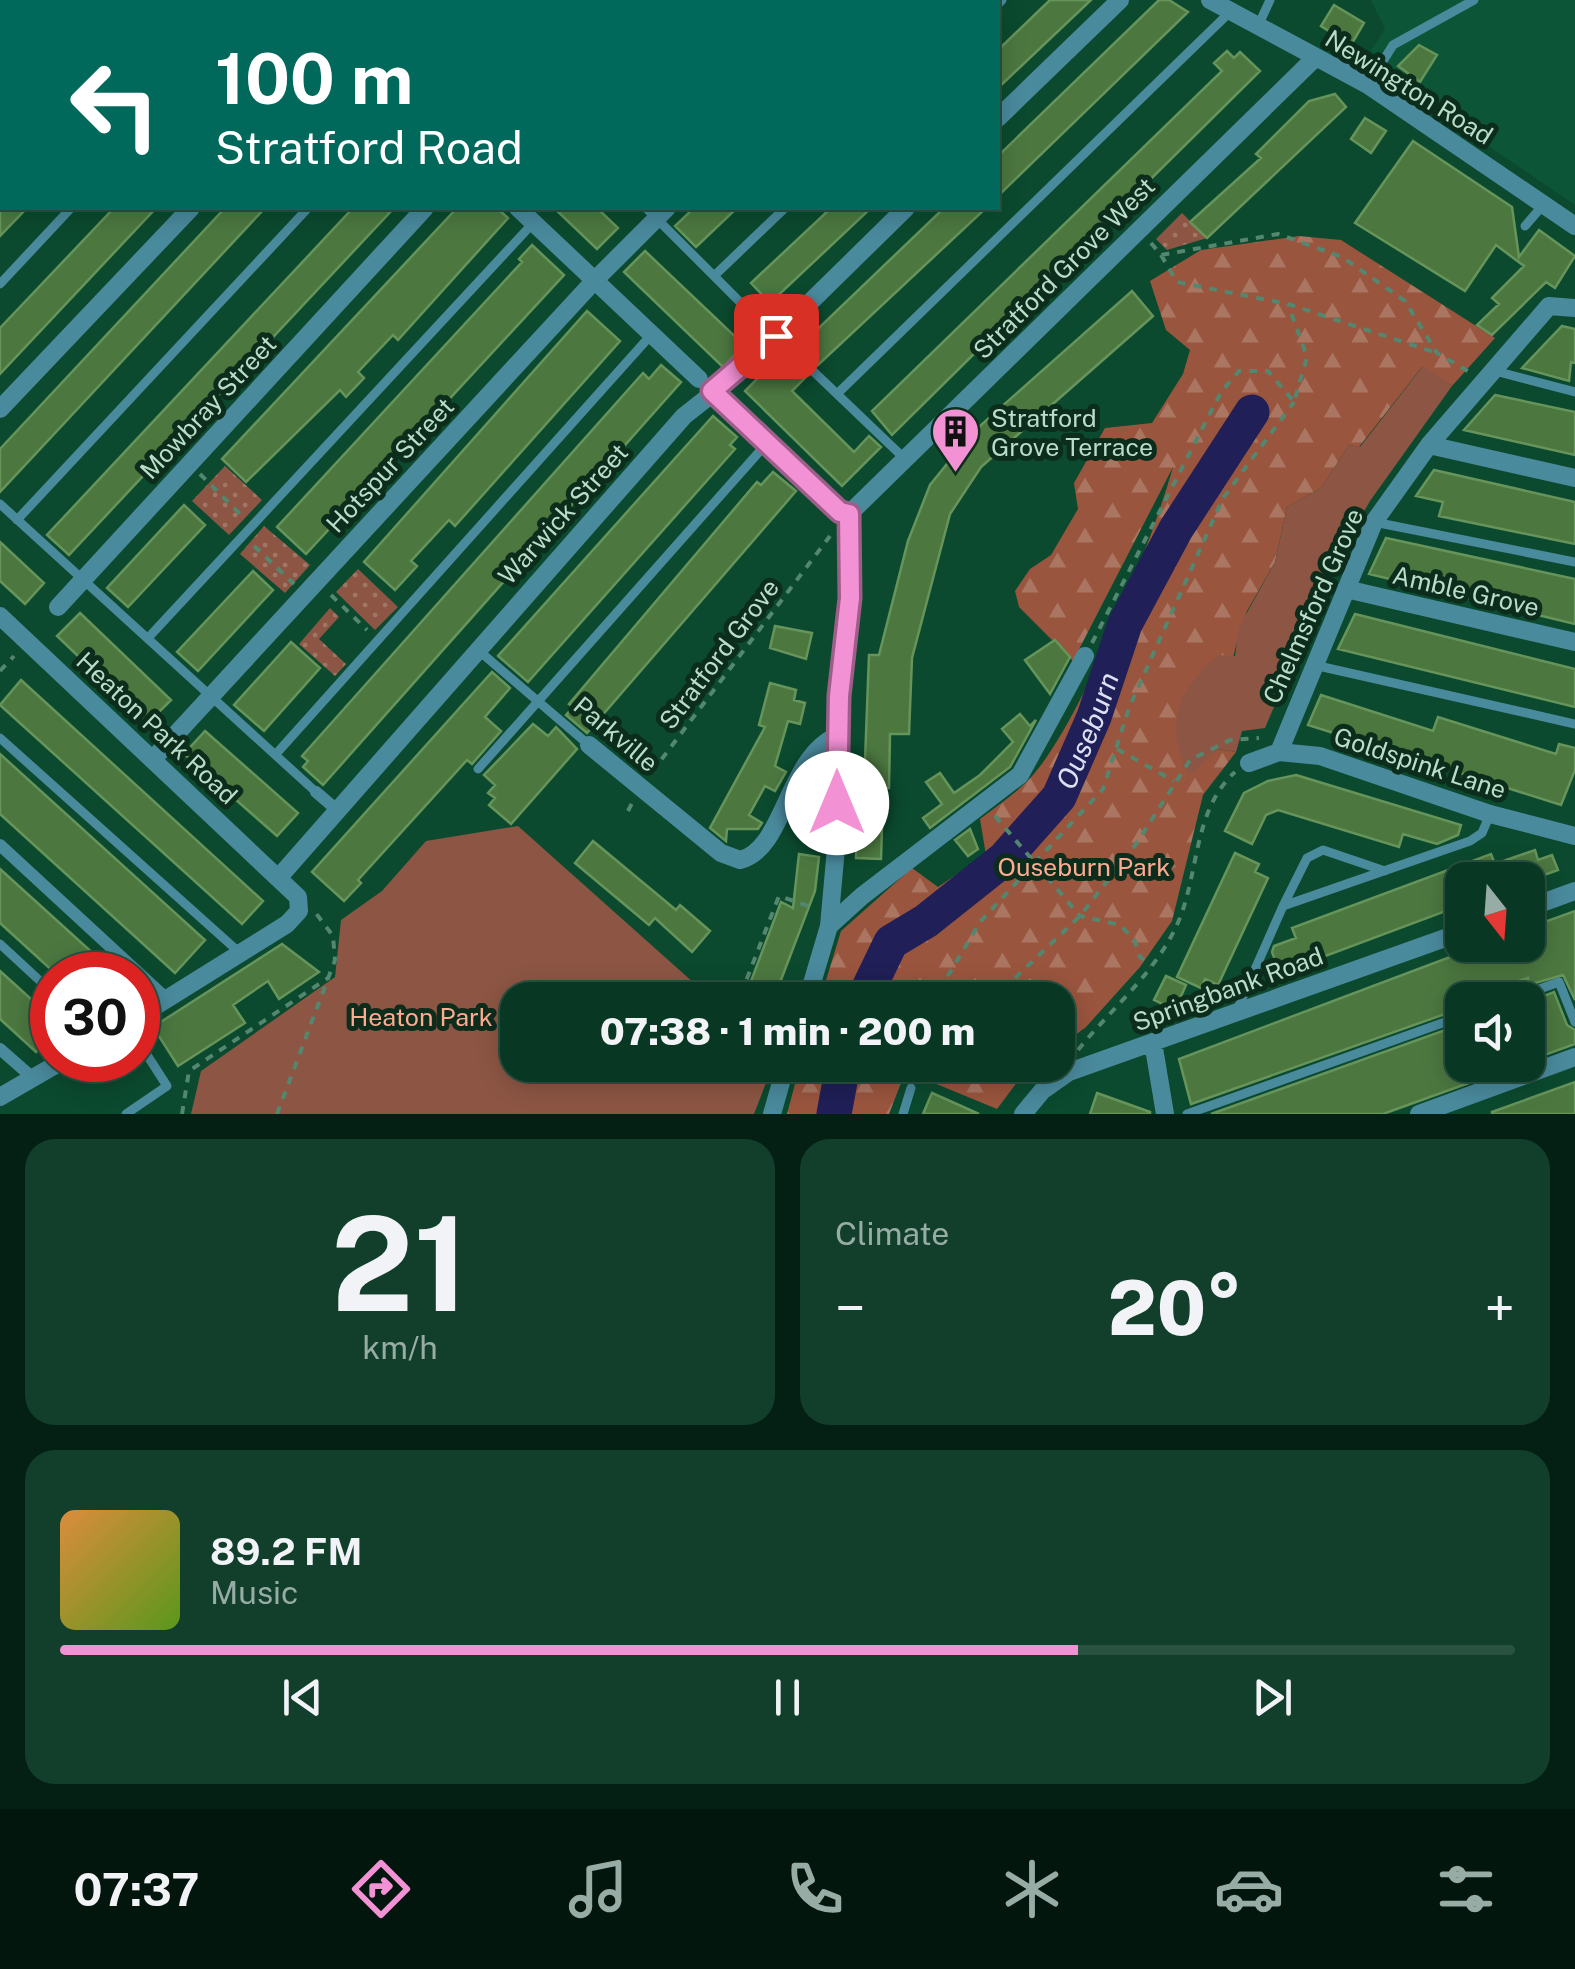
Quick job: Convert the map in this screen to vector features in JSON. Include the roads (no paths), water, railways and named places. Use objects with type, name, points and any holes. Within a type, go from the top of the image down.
[{"type":"street","points":[[1000,116],[1120,0]]},
{"type":"street","name":"Newington Road","points":[[1220,4],[1368,86],[1575,226]]},
{"type":"street","name":"Stratford Grove West","points":[[849,524],[906,460],[1316,57]]},
{"type":"street","points":[[0,409],[189,210]]},
{"type":"street","name":"Mowbray Street","points":[[58,607],[423,210]]},
{"type":"street","points":[[520,210],[849,524],[850,598],[837,736],[837,837],[830,917],[812,982]]},
{"type":"street","name":"Warwick Street","points":[[280,876],[476,648],[684,416],[706,385],[904,210]]},
{"type":"street","name":"Hotspur Street","points":[[153,759],[657,211]]},
{"type":"street","name":"Chelmsford Grove","points":[[1279,752],[1374,522],[1430,444],[1549,306],[1566,306]]},
{"type":"street","points":[[769,330],[791,350]]},
{"type":"street","points":[[1430,444],[1575,478]]},
{"type":"street","name":"Amble Grove","points":[[1346,589],[1575,642]]},
{"type":"street","name":"Heaton Park Road","points":[[0,616],[296,893],[300,906],[287,924],[242,954]]},
{"type":"street","points":[[830,917],[987,804],[1032,760],[1086,656]]},
{"type":"street","name":"Parkville","points":[[589,745],[726,856],[740,860],[758,850],[806,764],[822,744],[837,736]]},
{"type":"street","name":"Goldspink Lane","points":[[1249,763],[1279,752],[1320,756],[1490,814],[1575,834]]},
{"type":"street","points":[[316,792],[337,810]]},
{"type":"street","points":[[0,845],[168,1000]]},
{"type":"street","points":[[1545,902],[1575,891]]},
{"type":"street","name":"Springbank Road","points":[[1023,1114],[1042,1090],[1069,1072],[1445,938]]},
{"type":"street","points":[[160,1005],[242,954]]},
{"type":"street","points":[[1153,1042],[1165,1114]]},
{"type":"street","points":[[0,1049],[30,1075]]},
{"type":"street","points":[[1419,1114],[1575,1057]]},
{"type":"street","points":[[0,1097],[30,1080]]},
{"type":"street","points":[[772,1114],[781,1082]]},
{"type":"lane","points":[[1258,26],[1270,0]]},
{"type":"lane","points":[[1368,86],[1393,45],[1474,0]]},
{"type":"lane","points":[[837,394],[1220,4]]},
{"type":"lane","points":[[1525,226],[1544,204]]},
{"type":"lane","points":[[0,284],[69,210]]},
{"type":"lane","points":[[17,520],[306,210]]},
{"type":"lane","points":[[715,275],[784,210]]},
{"type":"lane","points":[[657,211],[769,330]]},
{"type":"lane","points":[[148,638],[534,222]]},
{"type":"lane","points":[[276,754],[652,334]]},
{"type":"lane","points":[[791,350],[906,460]]},
{"type":"lane","points":[[1488,375],[1575,392]]},
{"type":"lane","points":[[478,769],[768,443]]},
{"type":"lane","points":[[0,504],[316,792]]},
{"type":"lane","points":[[1374,522],[1575,562]]},
{"type":"lane","name":"Parkville","points":[[476,648],[589,745]]},
{"type":"lane","points":[[1312,665],[1575,724]]},
{"type":"lane","points":[[0,738],[242,954]]},
{"type":"lane","points":[[1283,906],[1477,838],[1490,814]]},
{"type":"lane","points":[[1236,1014],[1307,858],[1323,850],[1384,871]]},
{"type":"lane","points":[[0,944],[30,972]]},
{"type":"lane","points":[[1545,987],[1560,982],[1575,1022]]},
{"type":"lane","points":[[1187,1114],[1445,1022]]},
{"type":"lane","points":[[126,1114],[167,1086],[160,1075]]},
{"type":"lane","points":[[903,1114],[911,1088]]},
{"type":"waterway","name":"Ouseburn","points":[[872,982],[891,942],[926,921],[1004,859],[1059,797],[1094,717],[1125,624],[1176,529],[1252,412]]},
{"type":"waterway","name":"Ouseburn","points":[[834,1114],[840,1082]]},
{"type":"place","name":"Stratford Grove Terrace","points":[[956,474]]},
{"type":"park label","name":"Ouseburn Park","points":[[1084,867]]},
{"type":"park label","name":"Heaton Park","points":[[421,1017]]}]
